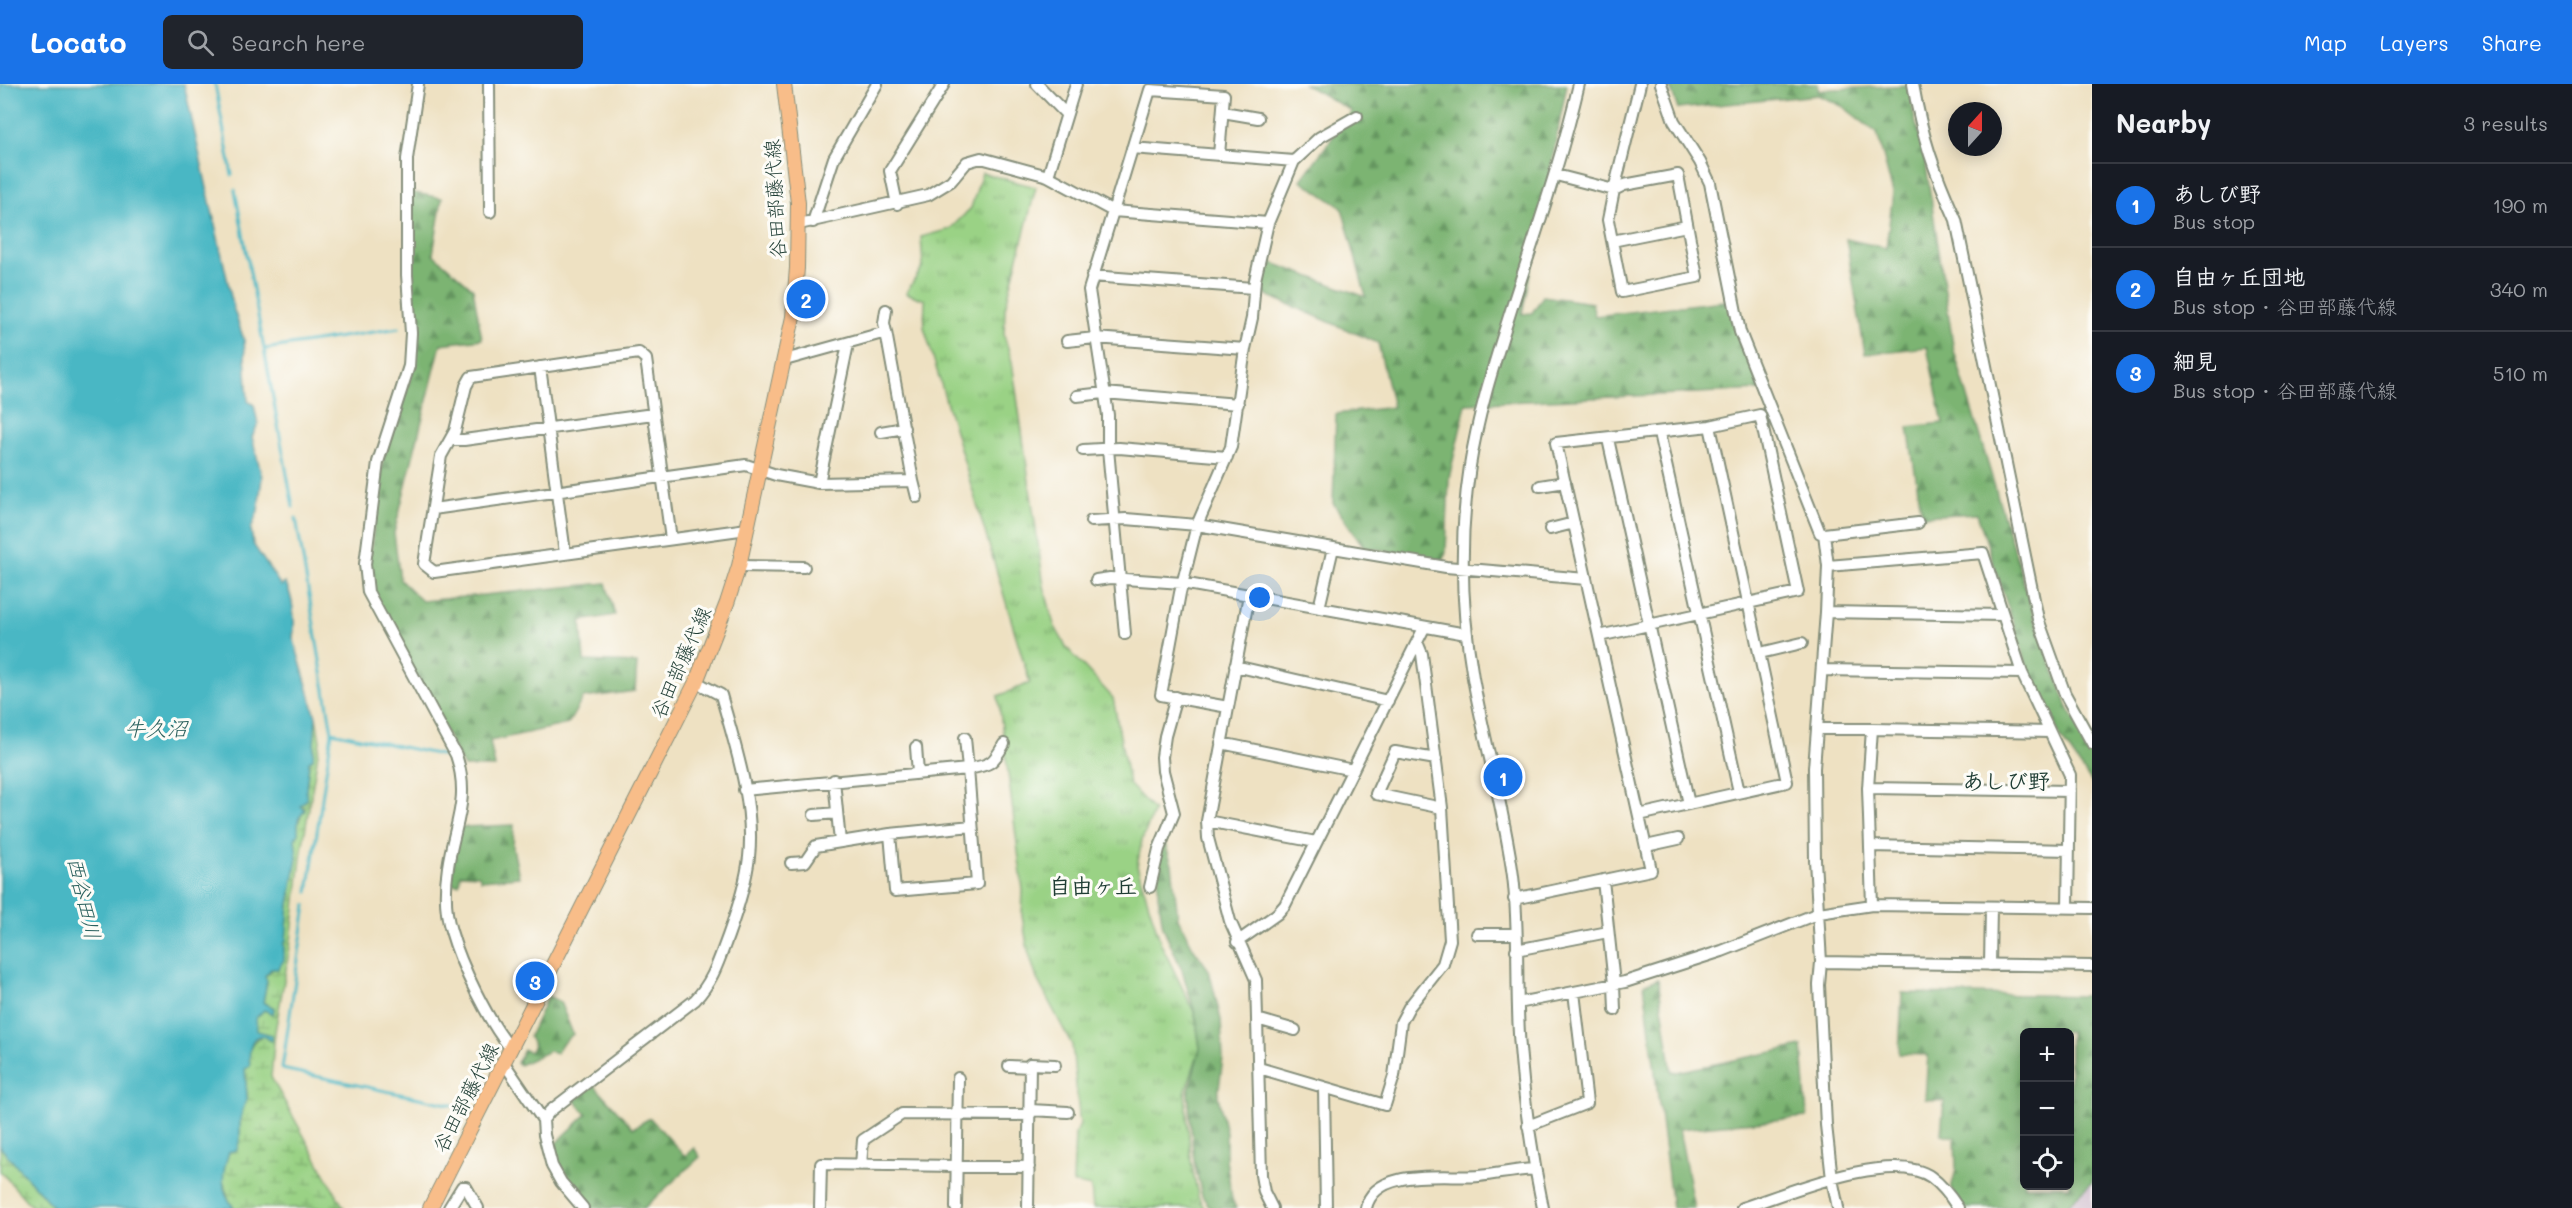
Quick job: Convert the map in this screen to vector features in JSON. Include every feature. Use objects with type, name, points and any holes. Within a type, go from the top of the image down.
[{"type":"main road","name":"谷田部藤代線","points":[[430,1208],[696,682],[739,566],[784,360],[795,298],[799,224],[796,176],[784,84]]},
{"type":"street","points":[[418,84],[407,159],[407,275],[411,333],[409,366],[378,462],[366,552],[365,577],[368,592],[456,755],[461,770],[462,807],[450,851],[446,884],[451,930],[498,1034],[511,1049]]},
{"type":"street","points":[[489,84],[490,212]]},
{"type":"street","points":[[813,222],[834,158],[877,84]]},
{"type":"street","points":[[897,204],[890,171],[944,84]]},
{"type":"street","points":[[1037,84],[1066,114]]},
{"type":"street","points":[[1048,176],[1076,84]]},
{"type":"street","points":[[1543,1208],[1528,1126],[1518,1003],[1514,899],[1504,820],[1473,680],[1466,634],[1462,569],[1465,506],[1479,419],[1495,361],[1556,175],[1579,84]]},
{"type":"street","points":[[1556,175],[1614,190],[1624,185],[1678,175],[1697,277],[1622,292],[1608,220],[1614,190],[1640,84]]},
{"type":"street","points":[[1661,84],[1674,121],[1700,162],[1710,183],[1740,332],[1820,533],[1918,523]]},
{"type":"street","points":[[1913,84],[1930,160],[1956,220],[2017,499],[2038,619],[2065,694],[2092,743]]},
{"type":"street","points":[[1125,634],[1108,449],[1108,415],[1089,290],[1150,90],[1176,88],[1224,95],[1219,155]]},
{"type":"street","points":[[1222,112],[1258,118]]},
{"type":"street","points":[[1228,707],[1161,695],[1182,583],[1197,525],[1227,457],[1252,318],[1253,288],[1268,223],[1294,161],[1320,137],[1357,116]]},
{"type":"street","points":[[1132,147],[1294,161]]},
{"type":"street","points":[[799,224],[897,204],[928,195],[941,189],[964,164],[975,158],[1003,163],[1048,176],[1113,212],[1268,223]]},
{"type":"street","points":[[1612,242],[1687,226]]},
{"type":"street","points":[[1092,276],[1253,288]]},
{"type":"street","points":[[886,310],[884,323],[917,497]]},
{"type":"street","points":[[784,360],[886,332]]},
{"type":"street","points":[[1067,341],[1095,338],[1245,349]]},
{"type":"street","points":[[819,483],[848,344]]},
{"type":"street","points":[[670,539],[646,359],[639,353],[471,377],[466,386],[455,431],[441,456],[424,564],[434,572],[747,529]]},
{"type":"street","points":[[540,367],[565,553]]},
{"type":"street","points":[[1077,396],[1104,393],[1238,404]]},
{"type":"street","points":[[450,440],[653,414]]},
{"type":"street","points":[[1514,899],[1651,870],[1556,443],[1710,426],[1760,415],[1798,592],[1599,636]]},
{"type":"street","points":[[1639,815],[1787,782],[1710,426]]},
{"type":"street","points":[[881,432],[904,428]]},
{"type":"street","points":[[1659,433],[1739,792]]},
{"type":"street","points":[[1608,438],[1689,804]]},
{"type":"street","points":[[1083,450],[1108,449],[1227,457]]},
{"type":"street","points":[[434,508],[746,465],[819,483],[914,481]]},
{"type":"street","points":[[1540,486],[1565,482]]},
{"type":"street","points":[[1091,521],[1116,519],[1197,525],[1462,569],[1586,579]]},
{"type":"street","points":[[1550,529],[1574,523]]},
{"type":"street","points":[[1824,534],[1828,566],[1823,670],[1814,768],[1814,812],[1821,962],[1819,985],[1821,1032],[1832,1179],[1838,1208]]},
{"type":"street","points":[[1319,608],[1333,548]]},
{"type":"street","points":[[1828,566],[1983,553],[2022,673],[2070,775],[2068,908]]},
{"type":"street","points":[[739,566],[804,567]]},
{"type":"street","points":[[1096,580],[1120,578],[1182,583],[1466,634]]},
{"type":"street","points":[[1248,595],[1207,821],[1208,838],[1237,942],[1256,980],[1262,1175],[1264,1192],[1272,1208]]},
{"type":"street","points":[[1826,612],[2003,615]]},
{"type":"street","points":[[1237,942],[1281,910],[1424,628]]},
{"type":"street","points":[[1259,1068],[1385,1105],[1394,1076],[1401,1022],[1409,1007],[1443,964],[1449,949],[1450,914],[1442,808],[1422,654],[1417,642]]},
{"type":"street","points":[[1760,652],[1802,643]]},
{"type":"street","points":[[1235,666],[1388,701]]},
{"type":"street","points":[[1823,670],[2022,673]]},
{"type":"street","points":[[543,1120],[550,1111],[695,1000],[709,986],[734,919],[747,867],[750,841],[744,790],[721,695],[696,682]]},
{"type":"street","points":[[1149,886],[1156,856],[1174,813],[1163,771],[1162,757],[1165,736],[1176,698]]},
{"type":"street","points":[[1818,729],[2049,732]]},
{"type":"street","points":[[1872,729],[1868,788],[1872,905]]},
{"type":"street","points":[[890,834],[896,891],[977,884],[965,738]]},
{"type":"street","points":[[1221,743],[1353,770]]},
{"type":"street","points":[[744,790],[968,769],[989,765],[997,757],[1004,744]]},
{"type":"street","points":[[916,747],[918,773]]},
{"type":"street","points":[[1436,759],[1395,752],[1376,794],[1442,808]]},
{"type":"street","points":[[834,780],[840,842]]},
{"type":"street","points":[[1868,788],[2070,791]]},
{"type":"street","points":[[814,815],[837,813]]},
{"type":"street","points":[[1207,821],[1316,842]]},
{"type":"street","points":[[791,863],[805,862],[816,846],[890,834],[972,826]]},
{"type":"street","points":[[1646,846],[1678,839]]},
{"type":"street","points":[[1870,846],[2069,850]]},
{"type":"street","points":[[1602,880],[1614,984],[1614,1010]]},
{"type":"street","points":[[1518,1003],[1614,984],[1722,951],[1819,913],[1872,905],[2092,908]]},
{"type":"street","points":[[1990,965],[1991,907]]},
{"type":"street","points":[[1516,950],[1608,932]]},
{"type":"street","points":[[1477,934],[1515,934]]},
{"type":"street","points":[[1821,962],[2092,966]]},
{"type":"street","points":[[1528,1126],[1587,1103],[1574,992]]},
{"type":"street","points":[[1257,1019],[1295,1030]]},
{"type":"street","points":[[504,1063],[543,1120],[544,1135],[552,1166],[561,1182],[583,1208]]},
{"type":"street","points":[[1009,1066],[1055,1065]]},
{"type":"street","points":[[1028,1208],[1030,1066]]},
{"type":"street","points":[[956,1208],[958,1078]]},
{"type":"street","points":[[1324,1086],[1326,1208]]},
{"type":"street","points":[[861,1165],[863,1140],[902,1114],[1068,1112]]},
{"type":"street","points":[[820,1208],[821,1164],[1029,1167]]},
{"type":"street","points":[[1366,1208],[1368,1198],[1375,1191],[1404,1178],[1478,1176],[1535,1168]]},
{"type":"street","points":[[1743,1208],[1862,1170],[1904,1169],[1930,1176],[1942,1186],[1958,1208]]},
{"type":"street","points":[[449,1208],[459,1190],[466,1187],[478,1208]]},
{"type":"shaded area","points":[[2092,1182],[2092,1208],[2063,1208]]},
{"type":"green space","points":[[1304,84],[1567,84],[1522,314],[1532,313],[1543,296],[1592,303],[1595,316],[1731,300],[1760,390],[1466,404],[1449,478],[1444,560],[1364,547],[1333,503],[1336,414],[1393,407],[1378,343],[1260,292],[1270,262],[1366,297],[1342,208],[1301,180],[1352,111]]},
{"type":"green space","points":[[1669,84],[1818,84],[1818,90],[1910,85],[1913,112],[1925,159],[1954,351],[2034,617],[2068,708],[2092,749],[2092,783],[2061,738],[2028,668],[1977,513],[1922,516],[1908,427],[1943,423],[1927,347],[1865,354],[1846,239],[1886,248],[1893,193],[1877,133],[1842,106],[1818,95],[1678,109]]},
{"type":"green space","points":[[982,173],[1036,187],[1005,308],[1004,335],[1012,362],[1044,586],[1054,625],[1067,648],[1113,698],[1129,784],[1154,811],[1142,840],[1137,866],[1161,944],[1195,1014],[1200,1048],[1185,1093],[1191,1161],[1198,1196],[1204,1208],[1093,1208],[1091,1187],[1073,1183],[1075,1134],[1080,1125],[1072,1045],[1037,979],[1028,950],[1022,916],[1023,890],[998,696],[1030,683],[924,327],[925,300],[906,293],[923,266],[921,237],[950,229],[971,208]]},
{"type":"green space","points":[[409,192],[442,198],[433,254],[473,289],[482,339],[441,344],[394,533],[400,580],[422,601],[606,583],[615,615],[581,621],[584,661],[637,663],[635,691],[583,698],[568,724],[490,741],[495,767],[464,767],[376,599],[368,571],[383,460],[413,370],[416,332],[411,274]]},
{"type":"green space","points":[[316,717],[320,741],[302,850],[291,941],[275,1032],[271,1077],[344,1208],[234,1208],[230,1203],[222,1172],[229,1152],[240,1139],[240,1119],[247,1097],[245,1069],[250,1066],[250,1048],[258,1038],[263,1036],[268,1040],[272,1035],[256,1031],[256,1018],[264,1010],[273,1014],[274,1008],[263,1002],[267,981],[265,976],[284,960],[286,923],[296,859],[296,834],[305,808],[300,806],[307,799],[306,785],[309,761],[313,759]]},
{"type":"green space","points":[[514,825],[513,848],[519,877],[481,880],[479,875],[460,874],[459,884],[451,884],[455,848],[461,827]]},
{"type":"green space","points":[[1164,841],[1172,865],[1178,918],[1194,949],[1209,970],[1221,1020],[1223,1058],[1218,1096],[1226,1133],[1226,1160],[1232,1199],[1236,1208],[1210,1208],[1202,1196],[1194,1161],[1188,1093],[1200,1048],[1195,1014],[1182,970],[1163,927],[1158,895],[1159,862]]},
{"type":"green space","points":[[1658,979],[1672,1073],[1802,1046],[1807,1117],[1679,1129],[1694,1208],[1672,1208],[1644,984]]},
{"type":"green space","points":[[1902,993],[2092,996],[2092,1182],[2063,1208],[1963,1208],[1951,1189],[1956,1169],[1955,1137],[1941,1134],[1944,1101],[1925,1099],[1928,1055],[1899,1054]]},
{"type":"green space","points":[[548,996],[560,1002],[573,1034],[561,1045],[557,1053],[549,1051],[520,1065],[517,1063],[524,1050],[530,1052],[534,1046],[529,1037]]},
{"type":"green space","points":[[593,1084],[633,1128],[650,1118],[685,1156],[694,1148],[700,1157],[644,1208],[591,1208],[562,1174],[552,1147],[587,1114],[573,1099]]},
{"type":"green space","points":[[0,1147],[54,1208],[33,1208],[0,1171]]},
{"type":"water","name":"牛久沼","points":[[0,84],[184,84],[234,310],[244,340],[248,401],[254,405],[258,424],[252,437],[262,477],[258,511],[251,529],[253,544],[281,586],[285,583],[288,588],[293,609],[293,637],[316,717],[313,759],[309,761],[306,785],[307,799],[300,806],[305,810],[298,819],[298,834],[295,839],[297,858],[284,943],[284,960],[278,969],[271,969],[265,976],[267,981],[263,1002],[274,1008],[273,1014],[264,1010],[256,1018],[257,1031],[272,1035],[272,1041],[257,1036],[252,1043],[250,1066],[245,1069],[247,1097],[240,1119],[240,1139],[237,1150],[229,1152],[225,1167],[224,1188],[234,1208],[54,1208],[0,1147]]},
{"type":"waterway","points":[[215,84],[232,175]]},
{"type":"waterway","points":[[235,190],[293,507]]},
{"type":"waterway","points":[[265,349],[399,328]]},
{"type":"waterway","points":[[296,518],[332,732],[308,892]]},
{"type":"waterway","points":[[332,732],[445,756]]},
{"type":"waterway","points":[[306,905],[282,1069],[452,1105]]},
{"type":"place","name":"自由ヶ丘団地","points":[[806,299]]},
{"type":"place","name":"あしび野","points":[[1503,777]]},
{"type":"place","name":"細見","points":[[535,981]]},
{"type":"district","name":"あしび野","points":[[2006,780]]},
{"type":"district","name":"自由ヶ丘","points":[[1093,885]]},
{"type":"water label","name":"西谷田川","points":[[85,898]]}]
